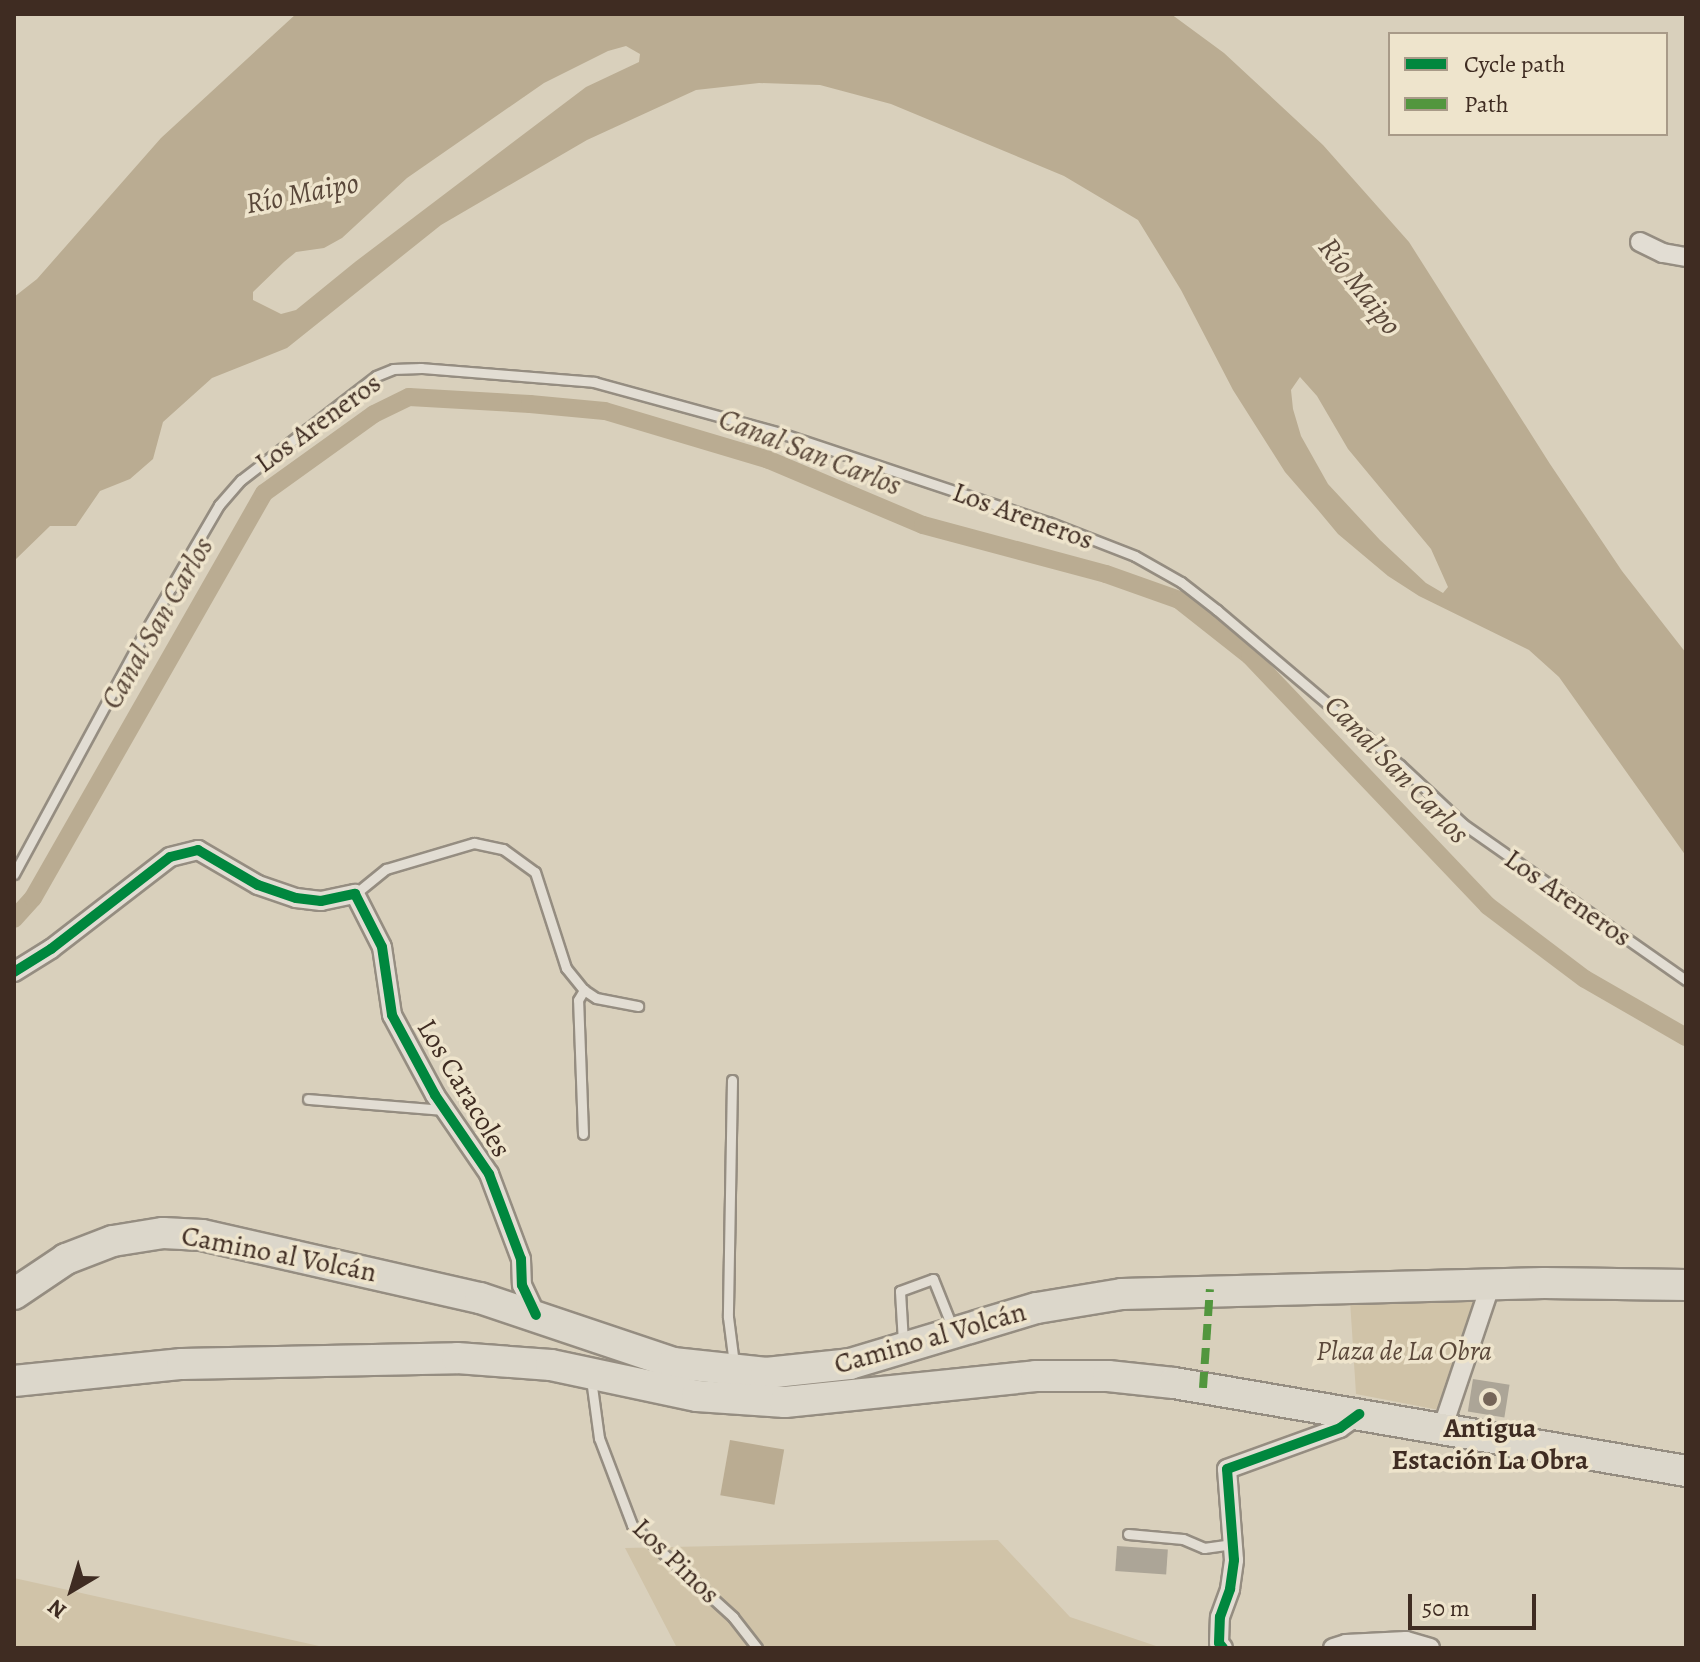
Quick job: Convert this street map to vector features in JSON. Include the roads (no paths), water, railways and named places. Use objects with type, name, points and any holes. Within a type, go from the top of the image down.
[{"type":"main road","name":"Camino al Volcán","points":[[14,1294],[45,1271],[89,1249],[138,1236],[182,1233],[361,1269],[536,1315],[643,1355],[735,1372],[823,1368],[901,1350],[1037,1308],[1134,1293],[1686,1285]]},
{"type":"main road","name":"Camino al Volcán","points":[[14,1381],[182,1364],[457,1358],[512,1361],[590,1372],[697,1396],[785,1402],[1036,1376],[1108,1376],[1174,1383],[1686,1471]]},
{"type":"street","points":[[1640,242],[1663,253],[1686,257]]},
{"type":"street","points":[[14,972],[51,949],[170,857],[198,850],[258,885],[296,898],[321,901],[355,894]]},
{"type":"street","name":"Los Caracoles","points":[[355,894],[382,947],[392,1015],[446,1110],[489,1174],[521,1259],[522,1285],[536,1315]]},
{"type":"street","points":[[1442,1429],[1490,1286]]},
{"type":"street","points":[[1223,1648],[1219,1643],[1220,1617],[1230,1589],[1233,1544],[1227,1469],[1327,1433],[1359,1414]]},
{"type":"street","points":[[1333,1648],[1346,1644],[1406,1641],[1430,1648]]},
{"type":"lane","name":"Los Areneros","points":[[14,874],[146,630],[219,505],[241,480],[376,376],[393,369],[421,368],[608,386],[780,433],[1048,522],[1135,556],[1181,582],[1217,610],[1400,765],[1463,824],[1686,980]]},
{"type":"lane","points":[[355,894],[386,869],[474,843],[503,849],[535,872],[566,968],[584,990],[596,998],[638,1006]]},
{"type":"lane","points":[[583,1134],[578,1000],[584,990]]},
{"type":"lane","points":[[732,1080],[728,1317],[735,1372]]},
{"type":"lane","points":[[308,1099],[446,1110]]},
{"type":"lane","points":[[901,1350],[904,1338],[900,1291],[903,1287],[933,1279],[954,1332]]},
{"type":"lane","name":"Los Pinos","points":[[590,1372],[599,1438],[632,1525],[733,1617],[757,1648]]},
{"type":"lane","points":[[1128,1534],[1183,1539],[1204,1548],[1233,1544]]},
{"type":"water","name":"Río Maipo","points":[[296,14],[1171,14],[1224,53],[1323,145],[1409,242],[1622,571],[1686,653],[1686,856],[1559,677],[1529,650],[1419,596],[1388,576],[1338,534],[1285,472],[1233,390],[1181,290],[1138,220],[1064,176],[891,104],[820,85],[759,83],[696,90],[587,140],[441,225],[287,348],[212,378],[163,422],[153,459],[130,479],[100,491],[76,526],[50,526],[14,561],[14,297],[37,279],[161,138]],"holes":[[[626,46],[640,54],[639,62],[586,87],[296,310],[281,314],[253,300],[253,292],[296,252],[324,248],[342,238],[407,178],[544,83],[608,51]],[[1300,377],[1317,396],[1348,449],[1431,549],[1448,587],[1443,593],[1426,583],[1380,540],[1328,484],[1301,436],[1293,409],[1291,390]]]},
{"type":"water","points":[[730,1440],[784,1450],[774,1505],[720,1495]]},
{"type":"waterway","name":"Canal San Carlos","points":[[14,919],[33,898],[264,493],[374,414],[409,397],[530,404],[605,411],[769,460],[923,525],[1106,574],[1179,600],[1250,656],[1488,906],[1585,979],[1686,1037]]},
{"type":"place","name":"Antigua Estación La Obra","points":[[1490,1399]]},
{"type":"park label","name":"Plaza de La Obra","points":[[1404,1351]]}]
